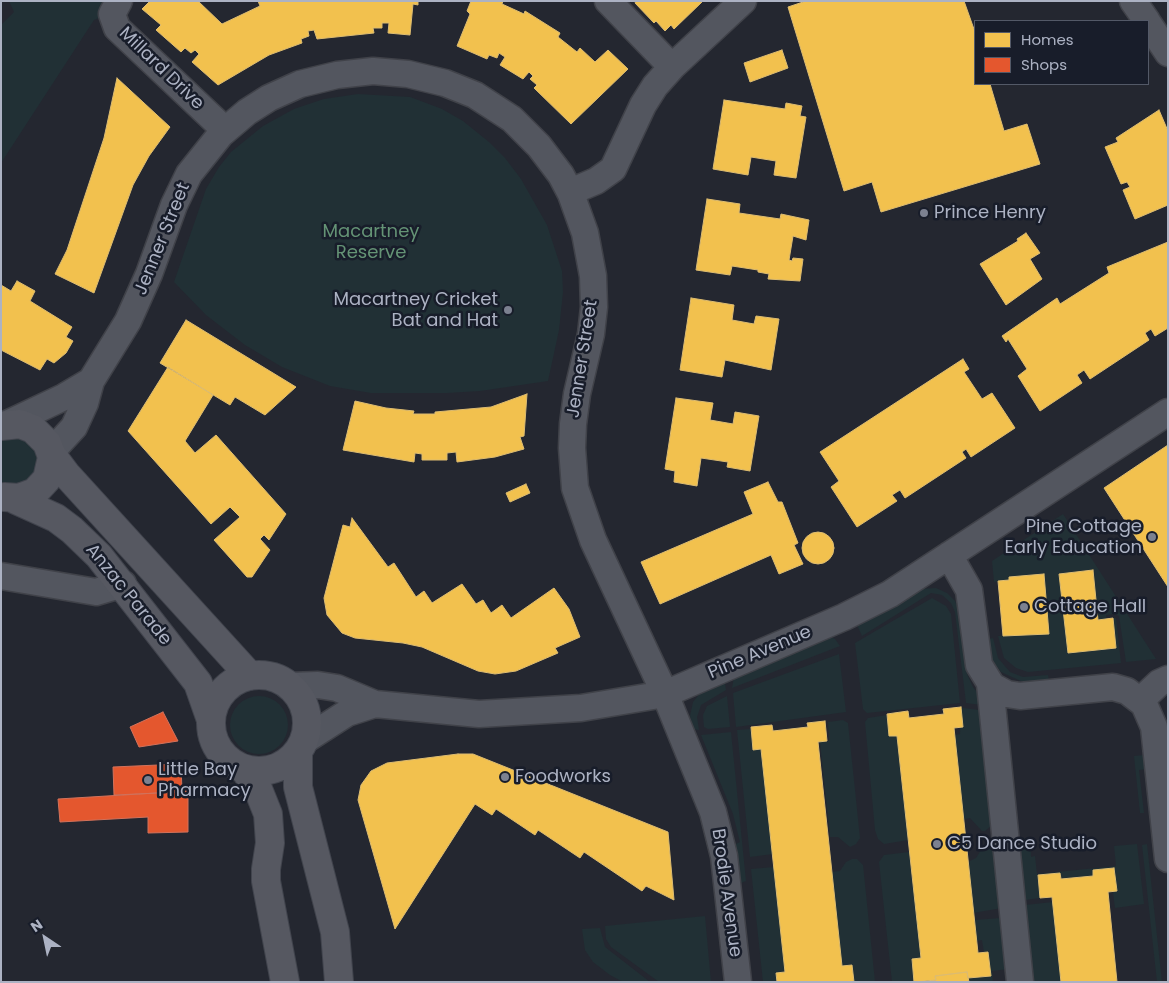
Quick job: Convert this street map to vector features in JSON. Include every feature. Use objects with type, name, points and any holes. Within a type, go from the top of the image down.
[{"type":"main road","name":"Anzac Parade","points":[[3,425],[20,424],[33,429],[44,439],[51,453],[66,474],[250,676]]},
{"type":"main road","points":[[8,497],[30,495],[44,484],[51,469],[51,453]]},
{"type":"main road","name":"Anzac Parade","points":[[8,497],[56,518],[72,530],[99,556],[198,683],[211,720]]},
{"type":"main road","points":[[302,746],[288,762],[274,769],[259,772],[244,769],[229,761],[218,748],[212,735],[211,720],[215,705],[223,692],[235,682],[250,676],[271,677],[290,686],[300,697],[306,710],[308,725],[302,746],[298,787],[334,932],[339,982]]},
{"type":"main road","points":[[244,769],[258,789],[268,814],[270,843],[266,880],[285,982]]},
{"type":"street","name":"Millard Drive","points":[[119,1],[112,17],[120,32],[225,130]]},
{"type":"street","points":[[608,1],[672,67]]},
{"type":"street","points":[[570,192],[596,181],[613,169],[646,100],[672,67],[743,1]]},
{"type":"street","points":[[1133,1],[1146,20]]},
{"type":"street","points":[[1149,25],[1168,53]]},
{"type":"street","name":"Jenner Street","points":[[51,453],[74,428],[91,381],[113,349],[135,308],[181,189],[202,155],[225,130],[263,102],[300,84],[354,72],[408,74],[457,87],[496,108],[525,132],[544,152],[570,192],[585,233],[594,296],[591,334],[577,394],[573,424],[572,448],[575,488],[593,540],[665,694]]},
{"type":"street","name":"Jenner Street","points":[[3,425],[64,397],[91,381]]},
{"type":"street","name":"Pine Avenue","points":[[302,746],[347,713],[375,704],[479,714],[581,708],[665,694],[870,604],[949,555],[1168,412]]},
{"type":"street","points":[[949,555],[970,590],[979,665],[990,684],[1020,982]]},
{"type":"street","points":[[1,576],[96,592],[122,584]]},
{"type":"street","points":[[1141,700],[1159,683],[1168,679]]},
{"type":"street","points":[[990,684],[1007,694],[1020,696],[1113,687],[1124,689],[1141,700],[1149,712],[1154,727],[1168,859]]},
{"type":"street","points":[[290,686],[318,685],[337,688],[375,704]]},
{"type":"street","name":"Brodie Avenue","points":[[665,694],[708,796],[719,831],[725,861],[738,982]]},
{"type":"green space","points":[[9,1],[105,1],[101,17],[94,20],[1,163],[1,25],[14,12]]},
{"type":"green space","name":"Macartney Reserve","points":[[358,94],[410,97],[442,109],[463,121],[489,142],[505,158],[521,179],[547,225],[562,271],[563,292],[559,330],[548,381],[480,391],[447,393],[371,393],[330,386],[282,367],[245,345],[206,315],[174,282],[206,189],[219,167],[231,152],[263,126],[294,109],[324,99]]},
{"type":"green space","points":[[14,431],[41,449],[32,484],[1,487],[1,435]]},
{"type":"green space","points":[[1063,514],[1156,659],[1126,662],[1119,616],[1115,614],[1106,615],[1106,619],[1098,620],[1092,570],[1059,574],[1068,653],[1116,648],[1113,618],[1116,618],[1121,663],[1028,672],[1016,668],[1004,658],[998,636],[1049,633],[1044,575],[1009,577],[1009,580],[994,582],[992,561]]},
{"type":"green space","points":[[936,588],[947,593],[955,601],[960,612],[967,674],[973,687],[981,697],[982,705],[966,703],[955,612],[951,603],[942,595],[931,593],[862,636],[857,625],[919,589]]},
{"type":"green space","points":[[932,598],[946,606],[951,614],[960,703],[867,713],[863,709],[855,643]]},
{"type":"green space","points":[[828,636],[835,639],[840,646],[732,688],[734,677]]},
{"type":"green space","points":[[993,638],[998,658],[1010,672],[1023,677],[1048,675],[1049,681],[1023,682],[1001,672],[992,660],[988,639]]},
{"type":"green space","points":[[839,654],[846,712],[736,727],[733,693]]},
{"type":"green space","points":[[721,682],[725,684],[726,690],[701,705],[697,717],[699,730],[693,729],[690,716],[693,702],[702,691]]},
{"type":"green space","points":[[253,696],[265,696],[280,704],[288,719],[288,731],[280,746],[265,754],[253,754],[238,746],[230,731],[230,719],[238,704]]},
{"type":"green space","points":[[727,696],[730,727],[708,729],[704,727],[703,715],[707,706]]},
{"type":"green space","points":[[961,709],[979,710],[984,715],[992,825],[985,831],[982,831],[970,818],[964,819],[955,735],[960,734]]},
{"type":"green space","points":[[887,715],[889,736],[897,736],[908,840],[884,844],[878,839],[875,830],[865,722],[868,718]]},
{"type":"green space","points":[[843,720],[848,723],[860,838],[856,844],[850,847],[838,837],[830,837],[820,742],[829,741],[828,722]]},
{"type":"green space","points":[[751,729],[753,750],[761,749],[773,854],[750,857],[737,730]]},
{"type":"green space","points":[[731,732],[746,881],[741,883],[734,845],[740,842],[733,814],[701,735]]},
{"type":"green space","points":[[1146,755],[1147,769],[1139,770],[1144,813],[1140,813],[1134,756]]},
{"type":"green space","points":[[1030,838],[1031,857],[1035,856],[1037,874],[1116,866],[1114,846],[1137,844],[1144,904],[1115,908],[1113,892],[1117,891],[1114,868],[1093,870],[1093,876],[1061,879],[1060,873],[1038,875],[1040,898],[1025,900],[1019,839]]},
{"type":"green space","points":[[1147,844],[1162,982],[1157,982],[1142,845]]},
{"type":"green space","points":[[988,845],[994,849],[1002,908],[973,913],[968,862],[976,858],[983,847]]},
{"type":"green space","points":[[909,852],[921,958],[912,960],[914,982],[892,982],[879,862],[884,855]]},
{"type":"green space","points":[[857,859],[863,865],[875,982],[854,982],[852,965],[842,966],[832,872],[840,871],[846,862]]},
{"type":"green space","points":[[774,867],[785,972],[776,973],[777,982],[763,982],[751,869]]},
{"type":"green space","points":[[1053,902],[1061,982],[1033,982],[1025,905]]},
{"type":"green space","points":[[705,916],[711,982],[659,982],[611,947],[606,939],[605,926]]},
{"type":"green space","points":[[1001,918],[1009,969],[992,971],[993,982],[969,982],[968,978],[991,976],[988,952],[984,952],[982,940],[977,941],[974,920]]},
{"type":"green space","points":[[600,928],[605,947],[650,982],[623,982],[593,962],[585,950],[582,929]]},
{"type":"building: Homes","points":[[150,1],[198,1],[222,24],[260,6],[258,1],[418,1],[418,5],[413,4],[410,35],[388,33],[389,23],[382,23],[382,28],[373,28],[374,33],[317,39],[314,30],[308,31],[309,36],[301,39],[302,43],[269,55],[218,85],[192,62],[199,54],[195,50],[191,53],[185,48],[181,52],[156,30],[161,25],[142,9]]},
{"type":"building: Homes","points":[[471,1],[503,1],[502,4],[524,14],[525,11],[560,33],[558,37],[577,52],[580,48],[595,62],[608,50],[628,69],[571,124],[534,88],[537,85],[530,79],[533,76],[529,72],[523,79],[500,65],[505,57],[499,53],[497,58],[489,55],[487,59],[457,46],[470,14],[467,11]]},
{"type":"building: Homes","points":[[636,1],[702,2],[674,29],[671,25],[665,31],[656,21],[654,23],[635,3]]},
{"type":"building: Homes","points":[[806,1],[964,1],[974,29],[974,85],[990,85],[1004,131],[1027,124],[1040,164],[881,212],[872,182],[844,191],[788,7]]},
{"type":"building: Homes","points":[[782,50],[788,68],[750,82],[744,63]]},
{"type":"building: Homes","points":[[117,78],[170,127],[149,156],[133,185],[94,293],[55,274],[67,250],[104,138]]},
{"type":"building: Homes","points":[[724,100],[785,109],[786,103],[802,106],[800,116],[806,117],[796,178],[774,175],[776,161],[751,157],[748,175],[713,169]]},
{"type":"building: Homes","points":[[1159,110],[1168,131],[1168,205],[1135,219],[1123,190],[1130,187],[1127,182],[1121,184],[1105,147],[1118,142],[1116,138]]},
{"type":"building: Homes","points":[[707,199],[740,204],[739,213],[780,219],[781,214],[809,220],[806,240],[793,236],[789,260],[792,261],[793,258],[803,259],[800,281],[768,279],[769,274],[758,272],[758,270],[732,266],[730,275],[696,270]]},
{"type":"building: Homes","points":[[1026,233],[1040,253],[1030,259],[1042,279],[1006,305],[980,264],[1018,241],[1017,239]]},
{"type":"building: Homes","points":[[1168,242],[1168,328],[1155,336],[1151,329],[1145,333],[1149,340],[1090,379],[1084,370],[1077,375],[1082,383],[1040,411],[1018,376],[1027,369],[1008,339],[1006,342],[1002,336],[1057,298],[1060,304],[1109,273],[1107,267]]},
{"type":"building: Homes","points":[[17,281],[35,291],[30,301],[72,327],[66,337],[73,341],[66,353],[54,363],[47,359],[40,370],[1,350],[1,285],[11,291]]},
{"type":"building: Homes","points":[[691,298],[734,305],[732,320],[754,324],[756,316],[779,319],[771,370],[725,360],[722,377],[680,370]]},
{"type":"building: Homes","points":[[186,320],[296,387],[265,415],[235,397],[230,405],[160,363]]},
{"type":"building: Homes","points":[[963,359],[969,369],[964,372],[982,399],[992,393],[1015,428],[971,457],[966,449],[962,452],[966,458],[905,498],[900,490],[892,495],[897,501],[857,527],[831,487],[839,481],[820,452]]},
{"type":"building: Homes","points":[[168,367],[213,395],[185,441],[195,453],[216,435],[286,514],[269,540],[264,535],[260,539],[270,550],[252,577],[247,577],[214,540],[240,517],[230,507],[211,524],[128,431]]},
{"type":"building: Homes","points":[[527,394],[524,436],[520,437],[524,449],[495,457],[457,462],[456,452],[447,453],[447,460],[422,460],[422,454],[415,453],[414,462],[343,450],[355,401],[386,408],[414,411],[413,414],[435,414],[435,412],[491,407]]},
{"type":"building: Homes","points":[[676,398],[713,403],[710,420],[733,424],[735,412],[759,416],[750,471],[727,467],[728,462],[701,458],[697,486],[674,482],[675,471],[665,469]]},
{"type":"building: Homes","name":"Pine Cottage Early Education","points":[[1168,445],[1168,587],[1104,488]]},
{"type":"building: Homes","points":[[768,482],[778,502],[782,502],[798,543],[794,545],[803,564],[779,574],[771,555],[660,604],[641,562],[753,514],[744,492]]},
{"type":"building: Homes","points":[[526,484],[530,493],[510,502],[506,493]]},
{"type":"building: Homes","points":[[352,518],[388,567],[394,563],[416,597],[424,591],[432,603],[462,584],[476,604],[483,600],[491,613],[502,605],[511,618],[554,588],[569,609],[580,637],[555,648],[558,653],[516,671],[495,674],[478,671],[422,647],[355,638],[342,633],[327,615],[324,598],[343,525],[350,527]]},
{"type":"building: Homes","points":[[818,532],[824,533],[829,537],[833,542],[833,554],[829,559],[824,563],[818,564],[812,563],[807,559],[803,554],[802,548],[803,542],[807,537],[812,533]]},
{"type":"building: Homes","points":[[1093,570],[1098,620],[1113,618],[1116,648],[1068,653],[1059,574]]},
{"type":"building: Homes","name":"Cottage Hall","points":[[1044,574],[1049,634],[1003,636],[998,581],[1009,580],[1009,577]]},
{"type":"building: Homes","name":"C5 Dance Studio","points":[[961,707],[963,727],[954,728],[978,953],[988,952],[991,976],[968,978],[967,972],[935,976],[936,980],[914,982],[912,959],[921,958],[897,736],[889,736],[887,714],[908,711],[909,718],[944,714],[943,709]]},
{"type":"building: Homes","points":[[825,721],[827,741],[818,742],[842,966],[852,965],[854,982],[777,982],[776,973],[785,972],[761,749],[753,750],[751,727],[772,725],[773,731],[808,727],[807,723]]},
{"type":"building: Homes","points":[[458,754],[473,754],[668,832],[674,900],[646,886],[642,891],[584,852],[580,858],[538,830],[535,835],[496,809],[492,815],[475,804],[395,929],[358,800],[361,785],[371,771],[387,763]]},
{"type":"building: Homes","points":[[1114,868],[1117,891],[1108,892],[1117,982],[1061,982],[1052,897],[1040,898],[1038,875],[1060,873],[1061,879],[1093,876],[1093,870]]},
{"type":"building: Homes","points":[[967,972],[969,982],[924,982],[936,980],[935,976]]},
{"type":"building: Shops","points":[[163,712],[178,741],[139,747],[130,727]]},
{"type":"building: Shops","name":"Little Bay Pharmacy","points":[[181,764],[182,792],[114,795],[113,767]]},
{"type":"building: Shops","points":[[188,791],[188,832],[148,833],[148,817],[60,822],[58,799]]},
{"type":"place","name":"Prince Henry","points":[[924,213]]},
{"type":"place","name":"Macartney Cricket Bat and Hat","points":[[508,310]]},
{"type":"place","name":"Pine Cottage Early Education","points":[[1152,537]]},
{"type":"place","name":"Cottage Hall","points":[[1024,607]]},
{"type":"place","name":"Foodworks","points":[[505,777]]},
{"type":"place","name":"Little Bay Pharmacy","points":[[148,780]]},
{"type":"place","name":"C5 Dance Studio","points":[[937,844]]}]
